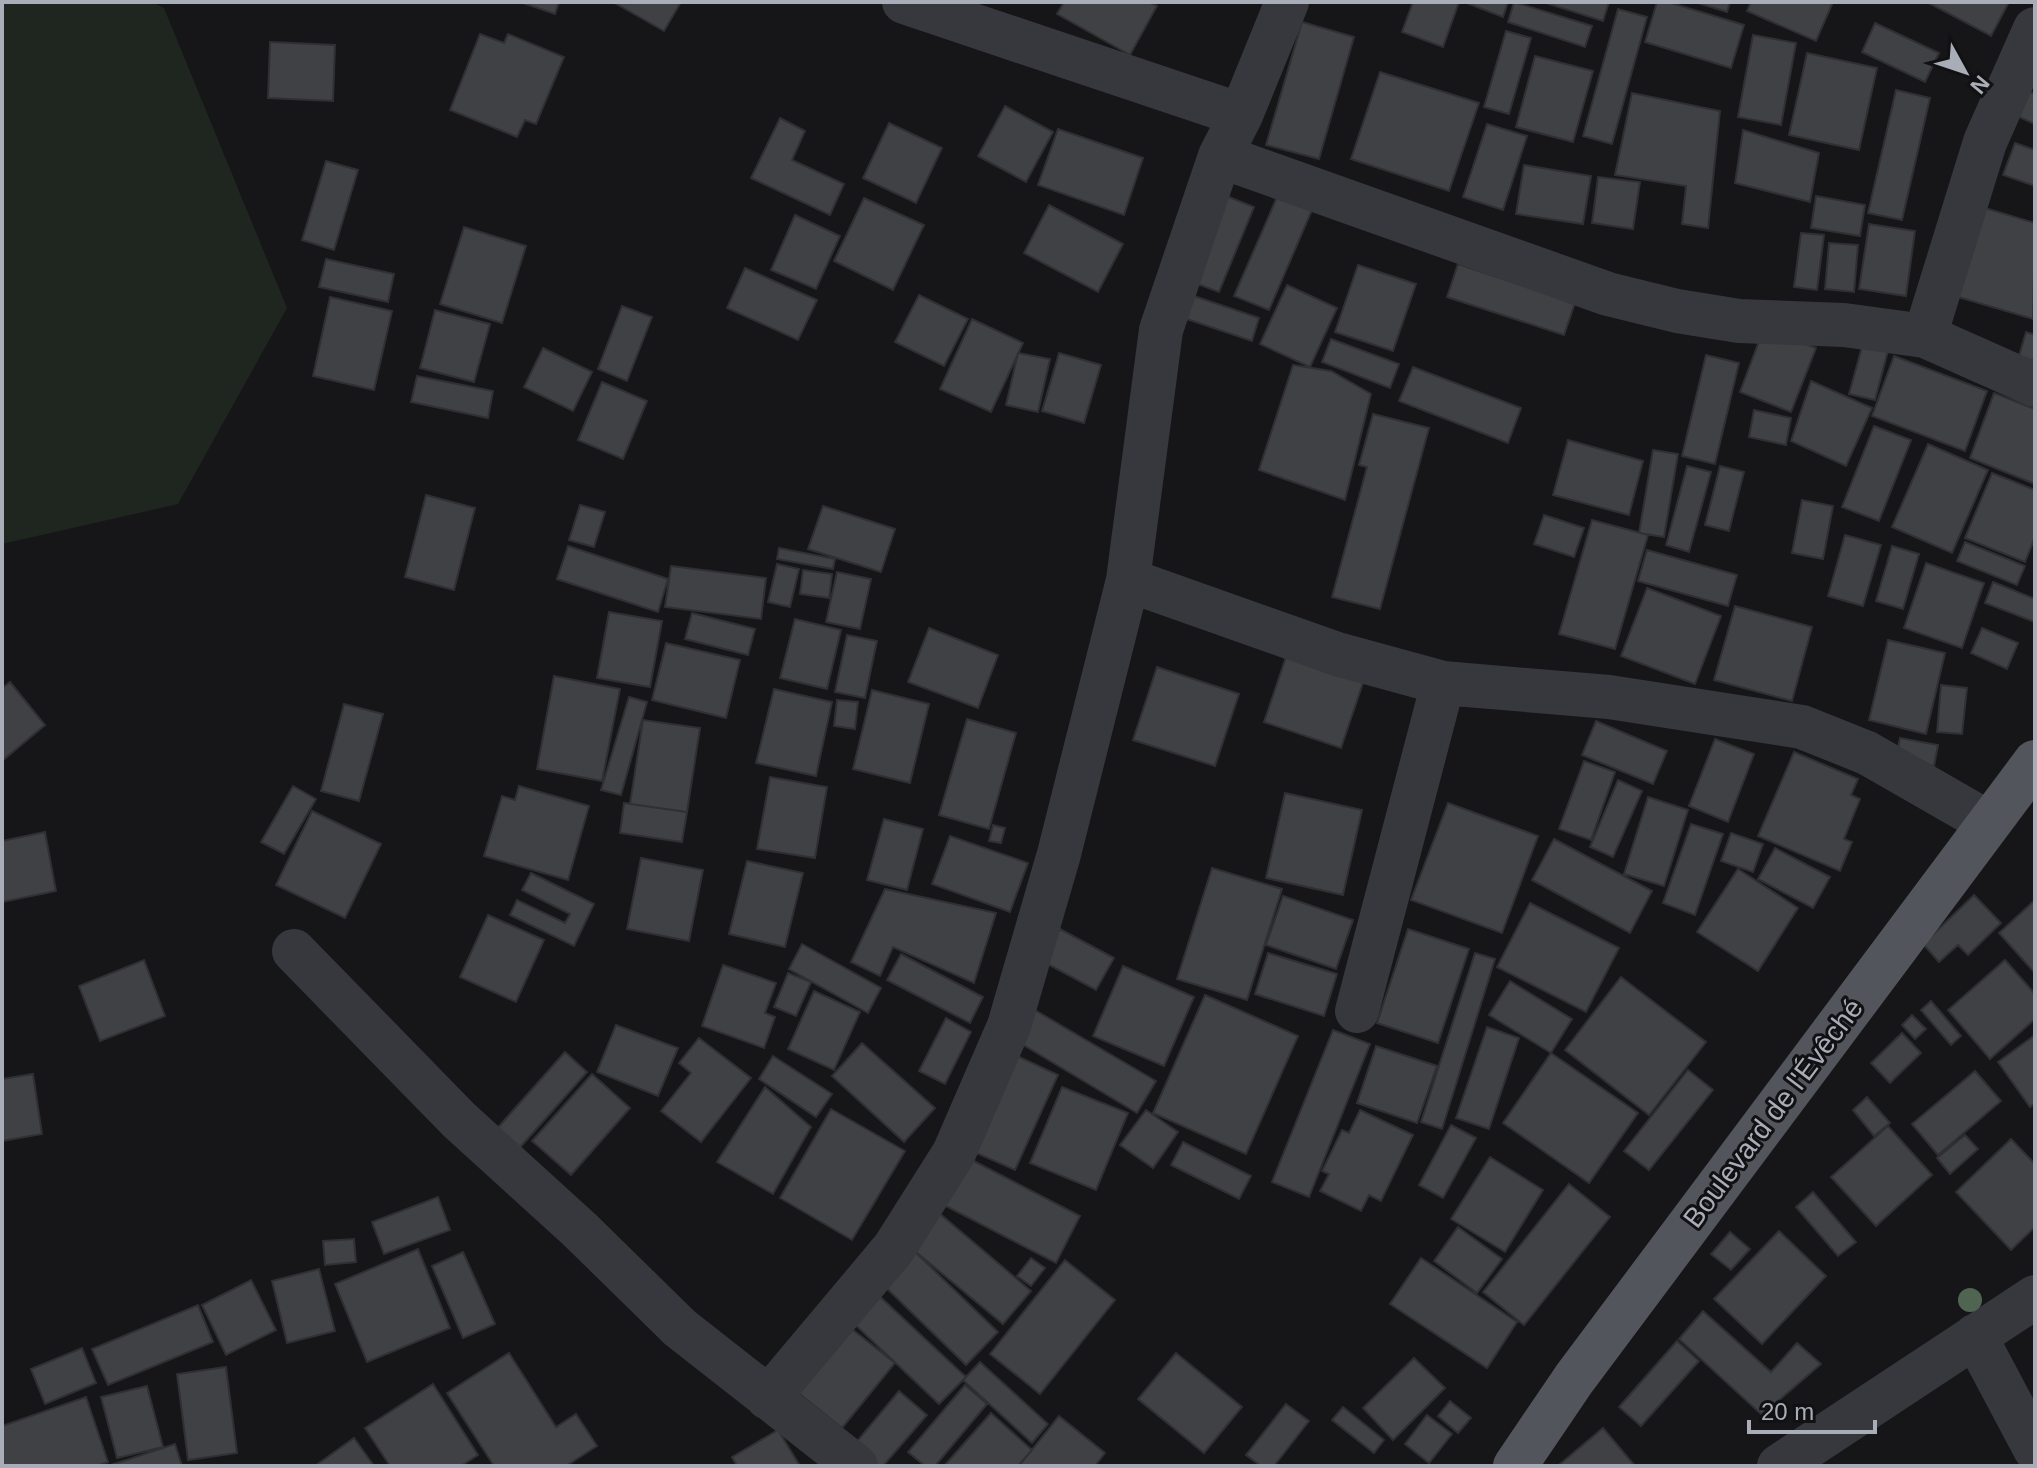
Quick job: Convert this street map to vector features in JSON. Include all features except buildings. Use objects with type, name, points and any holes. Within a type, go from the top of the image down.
[{"type":"main road","name":"Boulevard de l'Évêché","points":[[1515,1466],[1574,1379],[2035,762]]},
{"type":"street","points":[[904,2],[1241,115]]},
{"type":"street","points":[[768,1398],[894,1248],[954,1153],[1009,1026],[1059,854],[1128,580],[1161,330],[1220,156],[1241,115],[1287,2]]},
{"type":"street","points":[[1925,336],[1985,142],[2035,29]]},
{"type":"street","points":[[1220,156],[1608,294],[1677,311],[1739,321],[1844,325],[1925,336],[2035,385]]},
{"type":"street","points":[[1128,580],[1337,654],[1443,683],[1609,697],[1802,727],[1867,753],[1989,823]]},
{"type":"street","points":[[1357,1011],[1443,683]]},
{"type":"street","points":[[294,951],[459,1120],[580,1230],[680,1328],[856,1466]]},
{"type":"street","points":[[1779,1466],[2035,1297]]},
{"type":"street","points":[[1975,1336],[2035,1449]]},
{"type":"shaded area","points":[[2,2],[152,2],[164,8],[287,308],[178,504],[2,544]]}]
